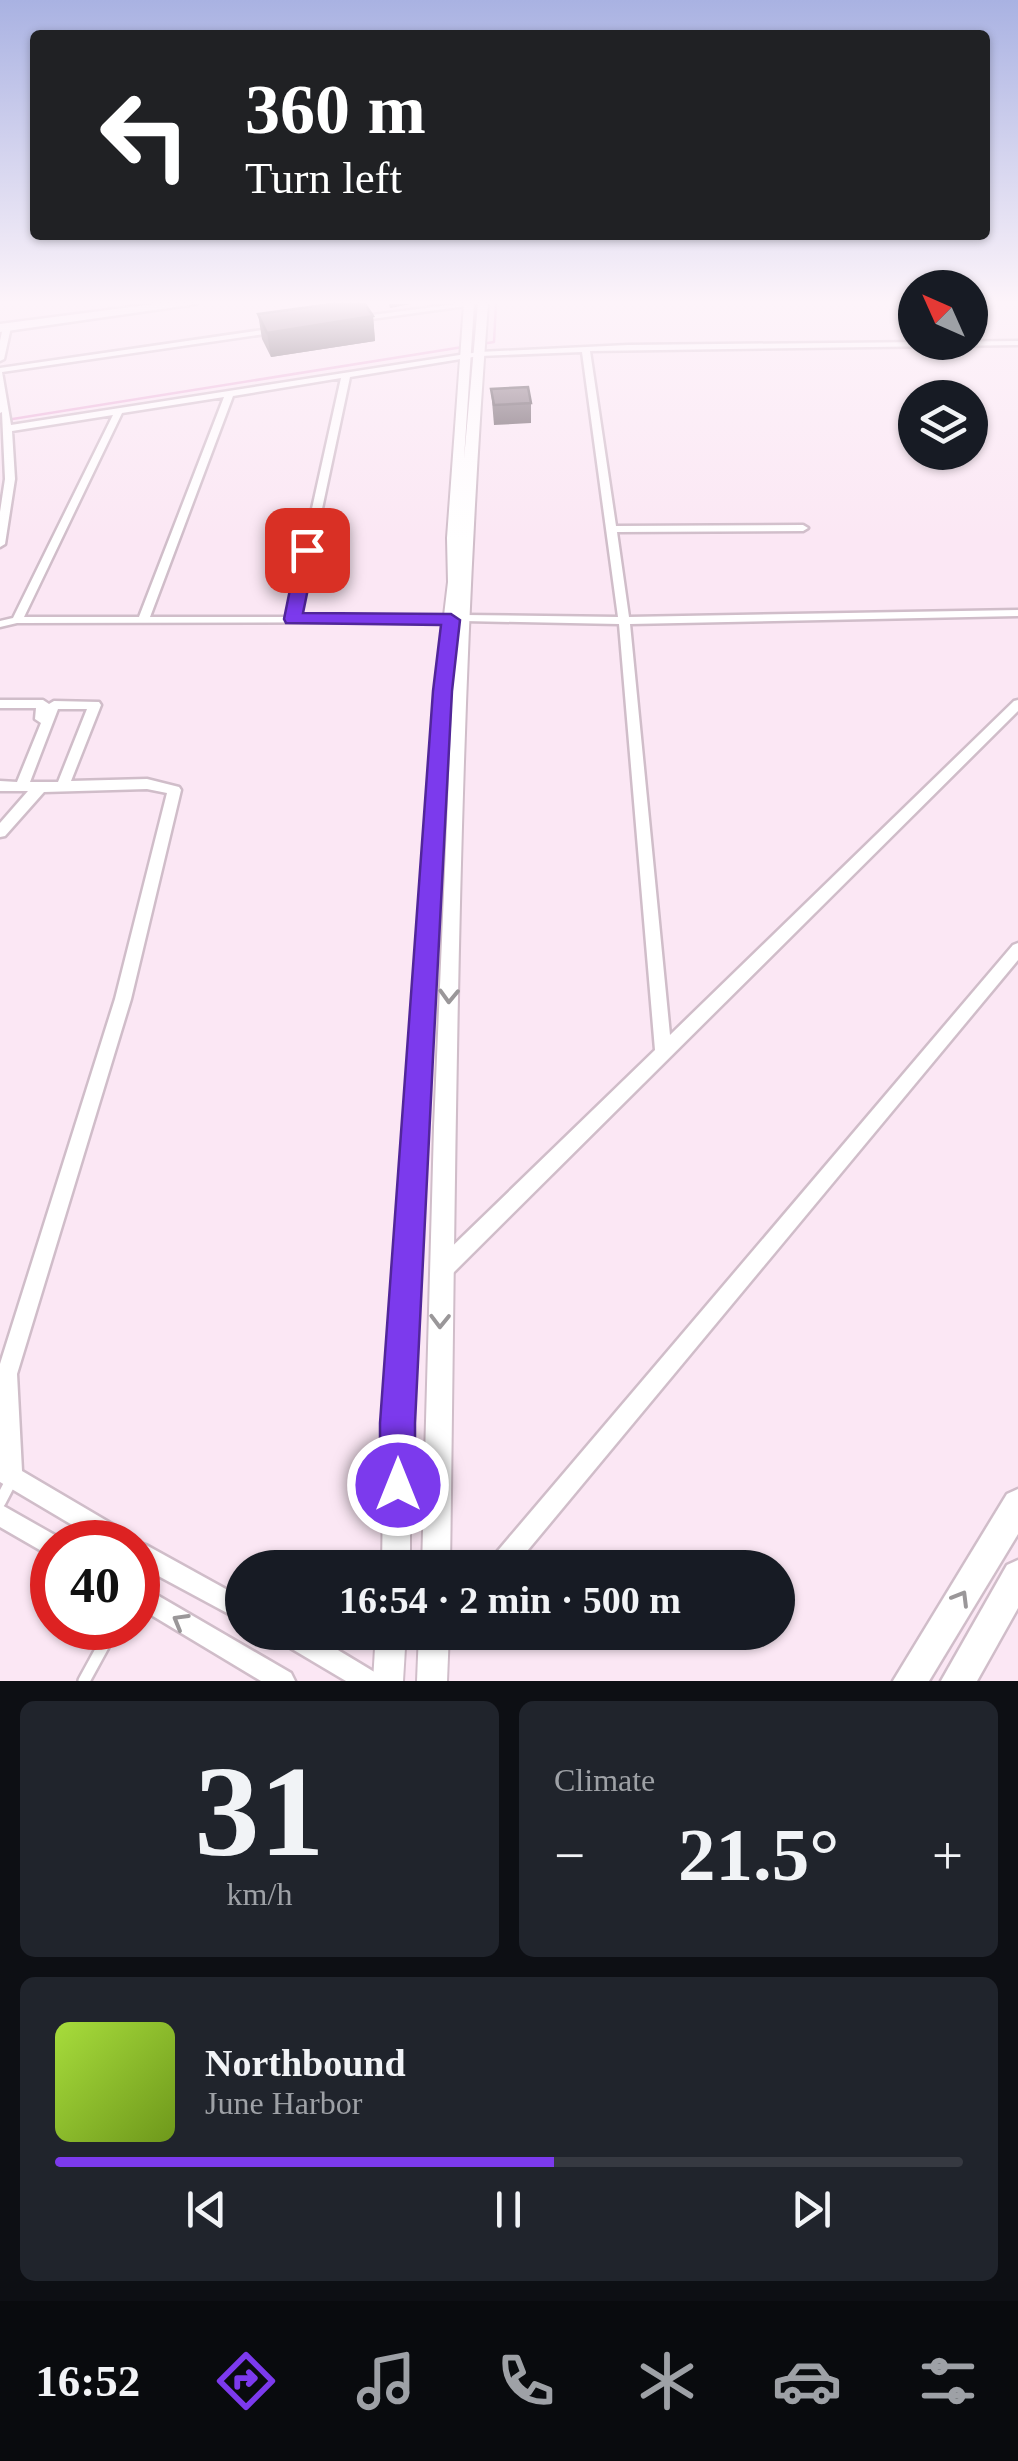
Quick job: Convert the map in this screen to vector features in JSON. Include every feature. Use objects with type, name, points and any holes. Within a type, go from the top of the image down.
[{"type":"main road","points":[[910,1681],[1018,1505]]},
{"type":"main road","points":[[958,1681],[1015,1590]]},
{"type":"street","points":[[0,544],[6,429],[1,382]]},
{"type":"street","points":[[6,429],[294,382]]},
{"type":"street","points":[[293,619],[344,382]]},
{"type":"street","points":[[436,1550],[458,619],[456,486],[469,382]]},
{"type":"street","points":[[590,382],[624,621],[663,1049]]},
{"type":"street","points":[[144,619],[230,393]]},
{"type":"street","points":[[18,620],[119,411]]},
{"type":"street","points":[[610,530],[803,528]]},
{"type":"street","points":[[0,624],[18,620],[84,623],[144,619],[624,621],[1018,612]]},
{"type":"street","points":[[399,1550],[398,1423],[442,691],[458,619]]},
{"type":"street","points":[[0,704],[45,706],[11,786]]},
{"type":"street","points":[[11,786],[54,705],[92,704],[96,708],[63,786]]},
{"type":"street","points":[[408,1277],[441,1270],[1018,704]]},
{"type":"street","points":[[11,786],[147,784],[174,790],[123,1000],[7,1374],[6,1474],[84,1520]]},
{"type":"street","points":[[0,832],[40,787]]},
{"type":"street","points":[[513,1550],[1018,949]]},
{"type":"street","points":[[0,1515],[30,1533]]},
{"type":"street","points":[[160,1564],[225,1601]]},
{"type":"street","points":[[160,1609],[284,1681]]},
{"type":"street","points":[[315,1650],[368,1681]]},
{"type":"street","points":[[388,1681],[390,1650]]},
{"type":"street","points":[[432,1681],[433,1650]]},
{"type":"lane","points":[[0,1502],[6,1474]]},
{"type":"lane","points":[[85,1680],[101,1650]]},
{"type":"building","points":[[528,387],[531,403],[494,405],[491,389]]},
{"type":"waterway","points":[[0,421],[241,382]]},
{"type":"route","points":[[307,550],[293,619],[451,620],[442,691],[398,1423],[398,1485]]}]
